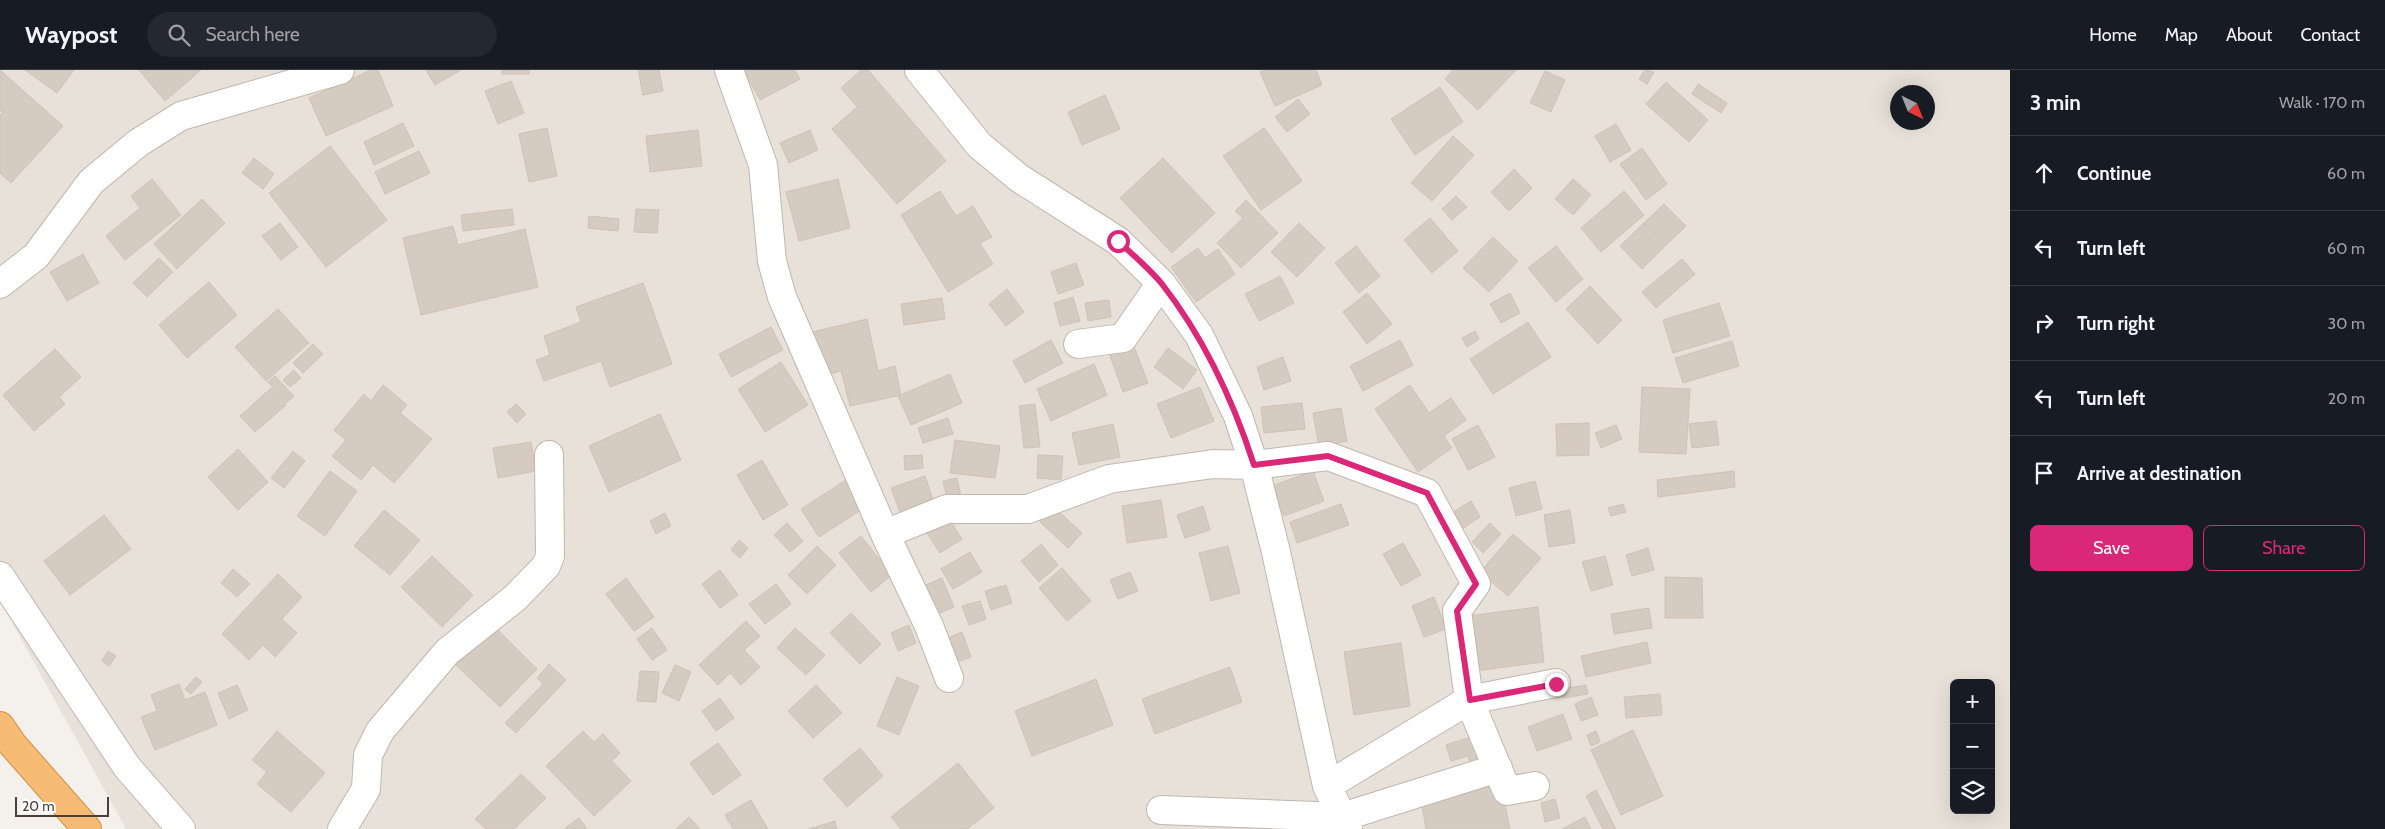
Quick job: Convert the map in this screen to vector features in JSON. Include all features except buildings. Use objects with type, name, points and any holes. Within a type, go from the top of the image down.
[{"type":"highway","points":[[0,726],[86,829]]},
{"type":"street","points":[[0,284],[36,256],[91,182],[138,143],[182,116],[340,70]]},
{"type":"street","points":[[729,70],[763,164],[772,262],[782,297],[885,534],[929,626],[949,678]]},
{"type":"street","points":[[919,70],[979,145],[1019,178],[1118,241],[1161,283],[1199,335],[1238,416],[1254,465],[1276,552],[1327,786],[1345,823]]},
{"type":"street","points":[[1078,344],[1122,338],[1161,283]]},
{"type":"street","points":[[342,829],[366,790],[368,755],[380,730],[447,652],[515,598],[546,566],[550,556],[549,454]]},
{"type":"street","points":[[885,534],[947,509],[1028,509],[1109,479],[1213,464],[1254,465],[1328,456],[1427,493],[1476,584],[1457,611],[1470,700],[1508,791],[1535,786]]},
{"type":"street","points":[[0,576],[127,767],[181,829]]},
{"type":"street","points":[[1327,786],[1470,700],[1556,684]]},
{"type":"street","points":[[1161,810],[1345,823],[1498,768]]},
{"type":"shaded area","points":[[0,70],[2010,70],[2010,829],[126,829],[0,601]]},
{"type":"route","points":[[1118,241],[1161,283],[1199,335],[1238,416],[1254,465],[1328,456],[1427,493],[1476,584],[1457,611],[1470,700],[1556,684]]}]
